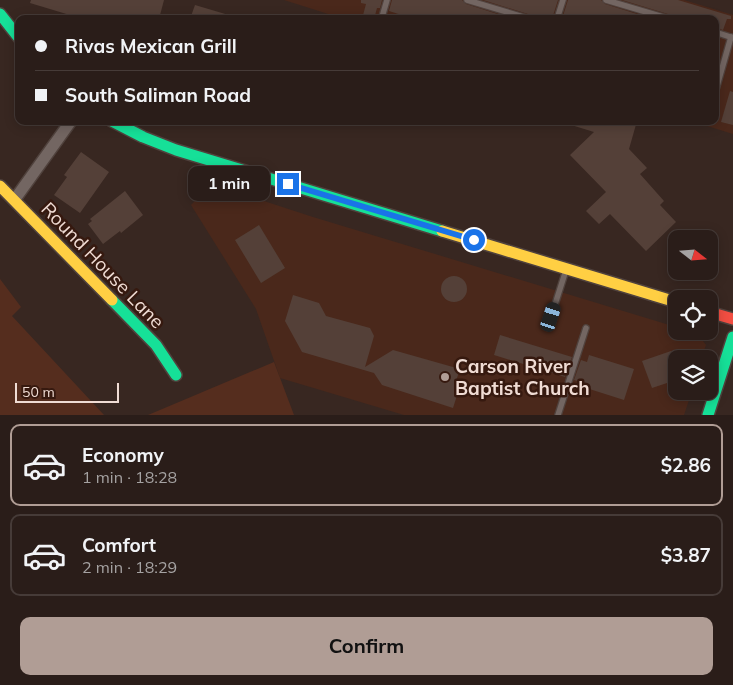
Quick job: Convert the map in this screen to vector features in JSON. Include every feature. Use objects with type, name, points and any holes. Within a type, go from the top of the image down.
[{"type":"main road","points":[[0,14],[15,33]]},
{"type":"main road","points":[[120,125],[151,141],[176,150],[668,300]]},
{"type":"main road","name":"Round House Lane","points":[[0,186],[156,346],[176,375]]},
{"type":"main road","points":[[718,315],[733,319]]},
{"type":"main road","points":[[708,415],[733,337]]},
{"type":"street","points":[[14,199],[69,125]]},
{"type":"lane","points":[[383,15],[387,0]]},
{"type":"lane","points":[[467,0],[517,15]]},
{"type":"lane","points":[[558,15],[563,0]]},
{"type":"lane","points":[[606,0],[657,15]]},
{"type":"lane","points":[[719,33],[732,37],[719,71]]},
{"type":"lane","points":[[551,317],[567,268]]},
{"type":"lane","points":[[558,415],[586,328]]},
{"type":"shaded area","points":[[284,0],[684,0],[733,15],[733,134],[704,125],[719,125],[719,15],[331,15]]},
{"type":"shaded area","points":[[212,184],[313,217],[668,325],[668,340],[702,340],[706,345],[704,350],[668,350],[668,400],[689,400],[684,415],[404,415],[280,378],[256,309],[191,205]]},
{"type":"shaded area","points":[[0,279],[21,307],[12,316],[104,415],[0,415]]},
{"type":"shaded area","points":[[274,362],[294,415],[148,415]]},
{"type":"building","points":[[31,0],[164,0],[160,15],[70,15],[30,3]]},
{"type":"building","points":[[361,0],[382,0],[380,8],[377,8],[375,15],[363,15],[366,4],[361,3]]},
{"type":"building","points":[[392,0],[462,0],[466,4],[500,15],[402,15],[389,11]]},
{"type":"building","points":[[483,0],[558,0],[553,15],[531,15]]},
{"type":"building","points":[[568,0],[601,0],[605,4],[640,15],[563,15]]},
{"type":"building","points":[[622,0],[678,0],[731,16],[731,19],[727,19],[723,30],[719,28],[719,15],[671,15]]},
{"type":"building","points":[[195,5],[229,15],[191,15]]},
{"type":"building","points":[[730,91],[733,92],[733,125],[721,122]]},
{"type":"building","points":[[571,125],[636,125],[629,149],[647,168],[640,174],[664,201],[660,205],[676,222],[646,251],[610,214],[599,224],[586,211],[606,192],[570,155],[594,132]]},
{"type":"building","points":[[81,152],[109,172],[80,213],[54,195],[67,177],[64,175]]},
{"type":"building","points":[[125,191],[143,215],[121,233],[120,231],[103,244],[88,224],[92,221],[90,219]]},
{"type":"building","points":[[259,225],[285,268],[261,283],[235,240]]},
{"type":"building","points":[[454,276],[463,280],[467,289],[463,298],[454,302],[445,298],[441,289],[445,280]]},
{"type":"building","points":[[293,295],[319,303],[326,316],[370,328],[374,336],[365,367],[393,350],[460,369],[456,381],[461,383],[453,408],[382,385],[374,373],[302,352],[285,321]]},
{"type":"building","points":[[500,335],[572,357],[565,377],[494,355]]},
{"type":"building","points":[[668,352],[668,383],[652,388],[642,361]]},
{"type":"building","points":[[589,355],[634,369],[624,400],[580,386],[581,382],[574,380],[581,360],[587,362]]},
{"type":"traffic: fast","points":[[0,14],[15,33]]},
{"type":"traffic: fast","points":[[120,125],[143,137],[176,150],[442,231]]},
{"type":"traffic: fast","points":[[112,300],[156,345],[176,375]]},
{"type":"traffic: fast","points":[[708,415],[733,337]]},
{"type":"traffic: slow","points":[[0,186],[112,300]]},
{"type":"traffic: slow","points":[[442,231],[668,300]]},
{"type":"traffic: jam","points":[[718,315],[733,319]]},
{"type":"place","name":"Carson River Baptist Church","points":[[445,377]]},
{"type":"route","points":[[288,184],[474,240]]}]
